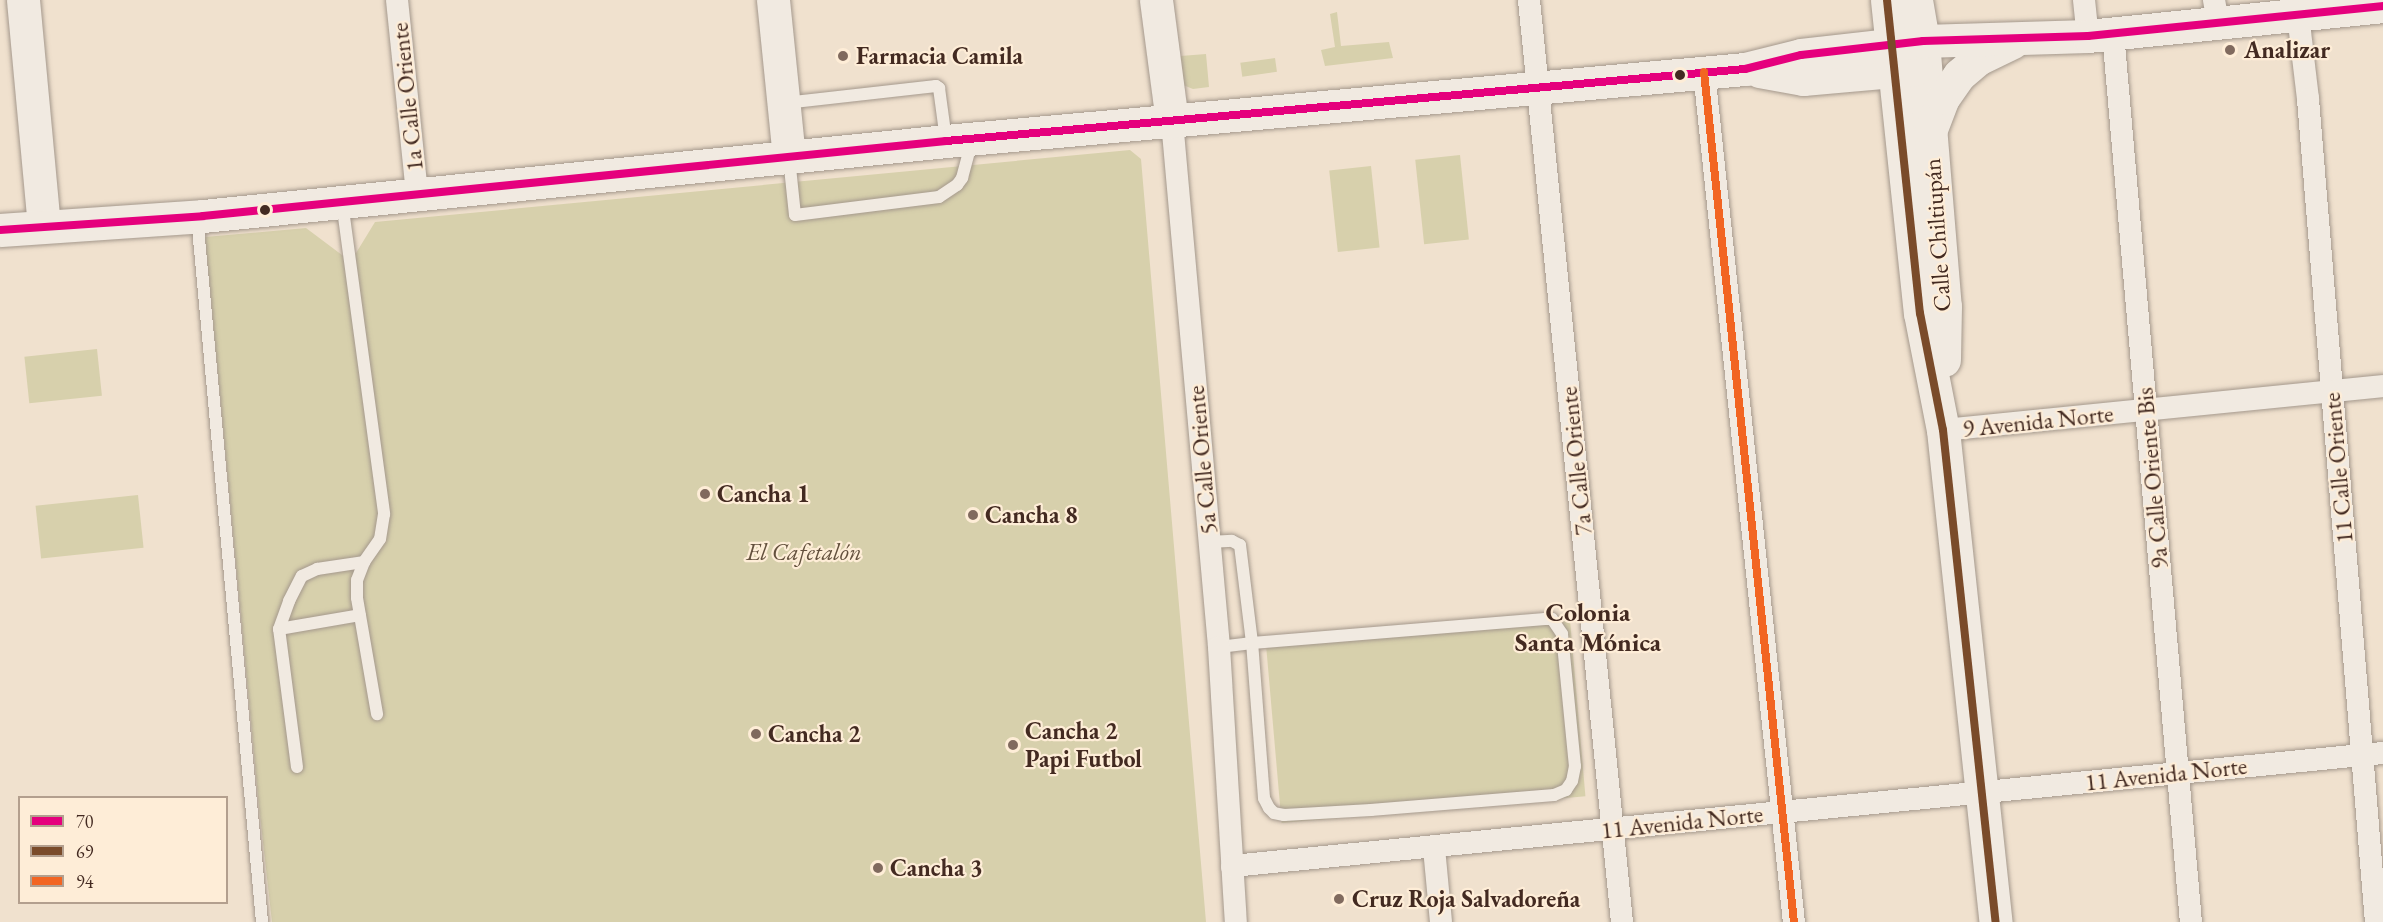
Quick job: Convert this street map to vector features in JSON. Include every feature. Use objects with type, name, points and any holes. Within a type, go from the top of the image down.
[{"type":"main road","points":[[23,0],[44,226]]},
{"type":"main road","points":[[773,0],[789,157]]},
{"type":"main road","name":"5a Calle Oriente","points":[[1156,0],[1172,121]]},
{"type":"main road","points":[[1887,0],[1909,56]]},
{"type":"main road","points":[[1909,56],[1916,0]]},
{"type":"main road","points":[[1916,0],[1939,22],[1952,28],[1977,34],[2021,38]]},
{"type":"main road","points":[[0,230],[196,216],[959,140],[1745,69],[1801,55],[1909,56],[2021,38],[2100,35],[2216,11],[2298,15],[2334,6],[2383,6]]},
{"type":"main road","points":[[1930,134],[1943,98],[1959,75],[1978,59],[2021,38]]},
{"type":"main road","name":"Calle Chiltiupán","points":[[1909,56],[1930,134],[1945,306],[1943,430]]},
{"type":"main road","name":"Calle Chiltiupán","points":[[1909,56],[1920,313],[1943,430],[1995,920]]},
{"type":"street","name":"1a Calle Oriente","points":[[397,0],[417,193]]},
{"type":"street","name":"7a Calle Oriente","points":[[1529,0],[1622,922]]},
{"type":"street","name":"9a Calle Oriente Bis","points":[[2084,0],[2100,35],[2146,410],[2191,922]]},
{"type":"street","name":"11 Calle Oriente","points":[[2298,15],[2332,391],[2372,754],[2376,922]]},
{"type":"street","points":[[1704,72],[1794,922]]},
{"type":"street","name":"5a Calle Oriente","points":[[1172,121],[1210,543],[1236,922]]},
{"type":"street","name":"9 Avenida Norte","points":[[1943,430],[2383,386]]},
{"type":"street","name":"11 Avenida Norte","points":[[1232,866],[1434,848],[1982,791],[2372,754]]},
{"type":"street","points":[[1434,848],[1441,922]]},
{"type":"lane","points":[[784,104],[936,86],[939,88],[959,140],[962,178],[957,185],[939,197],[795,215],[789,157]]},
{"type":"lane","points":[[342,201],[384,514],[380,539],[364,562],[357,580],[360,615],[377,714]]},
{"type":"lane","points":[[196,216],[262,922]]},
{"type":"lane","points":[[1210,543],[1232,541],[1240,544],[1252,643],[1264,798],[1274,813],[1371,810],[1554,795],[1566,790],[1572,781],[1575,766],[1562,634],[1552,619],[1252,643],[1218,647]]},
{"type":"lane","points":[[297,767],[279,629],[289,601],[302,576],[317,569],[364,562]]},
{"type":"lane","points":[[279,629],[360,615]]},
{"type":"green space","points":[[1337,12],[1341,46],[1389,42],[1393,58],[1325,66],[1321,50],[1335,47],[1330,14]]},
{"type":"green space","points":[[1206,54],[1209,87],[1193,89],[1178,83],[1168,57]]},
{"type":"green space","points":[[1275,58],[1277,72],[1242,77],[1240,63]]},
{"type":"green space","name":"El Cafetalón","points":[[1130,150],[1141,159],[1206,922],[272,922],[205,237],[306,228],[346,258],[353,258],[375,222]]},
{"type":"green space","points":[[1460,155],[1469,240],[1424,244],[1415,160]]},
{"type":"green space","points":[[1371,166],[1380,248],[1338,252],[1329,170]]},
{"type":"green space","points":[[97,349],[102,396],[29,403],[24,357]]},
{"type":"green space","points":[[138,495],[144,548],[41,558],[36,506]]},
{"type":"green space","points":[[1570,620],[1585,796],[1282,823],[1266,647]]},
{"type":"transit line","name":"69","points":[[1887,0],[1920,313],[1943,430],[1996,922]]},
{"type":"transit line","name":"70","points":[[0,230],[203,216],[946,141],[1745,69],[1801,55],[1923,41],[2088,36],[2383,6]]},
{"type":"transit line","name":"94","points":[[1704,72],[1794,922]]},
{"type":"place","name":"Analizar","points":[[2230,50]]},
{"type":"place","name":"Farmacia Camila","points":[[843,56]]},
{"type":"place","name":"Cancha 1","points":[[705,494]]},
{"type":"place","name":"Cancha 8","points":[[973,515]]},
{"type":"place","name":"Cancha 2","points":[[756,734]]},
{"type":"place","name":"Cancha 2 Papi Futbol","points":[[1013,745]]},
{"type":"place","name":"Cancha 3","points":[[878,868]]},
{"type":"place","name":"Cruz Roja Salvadoreña","points":[[1339,899]]},
{"type":"district","name":"Colonia Santa Mónica","points":[[1588,628]]}]
